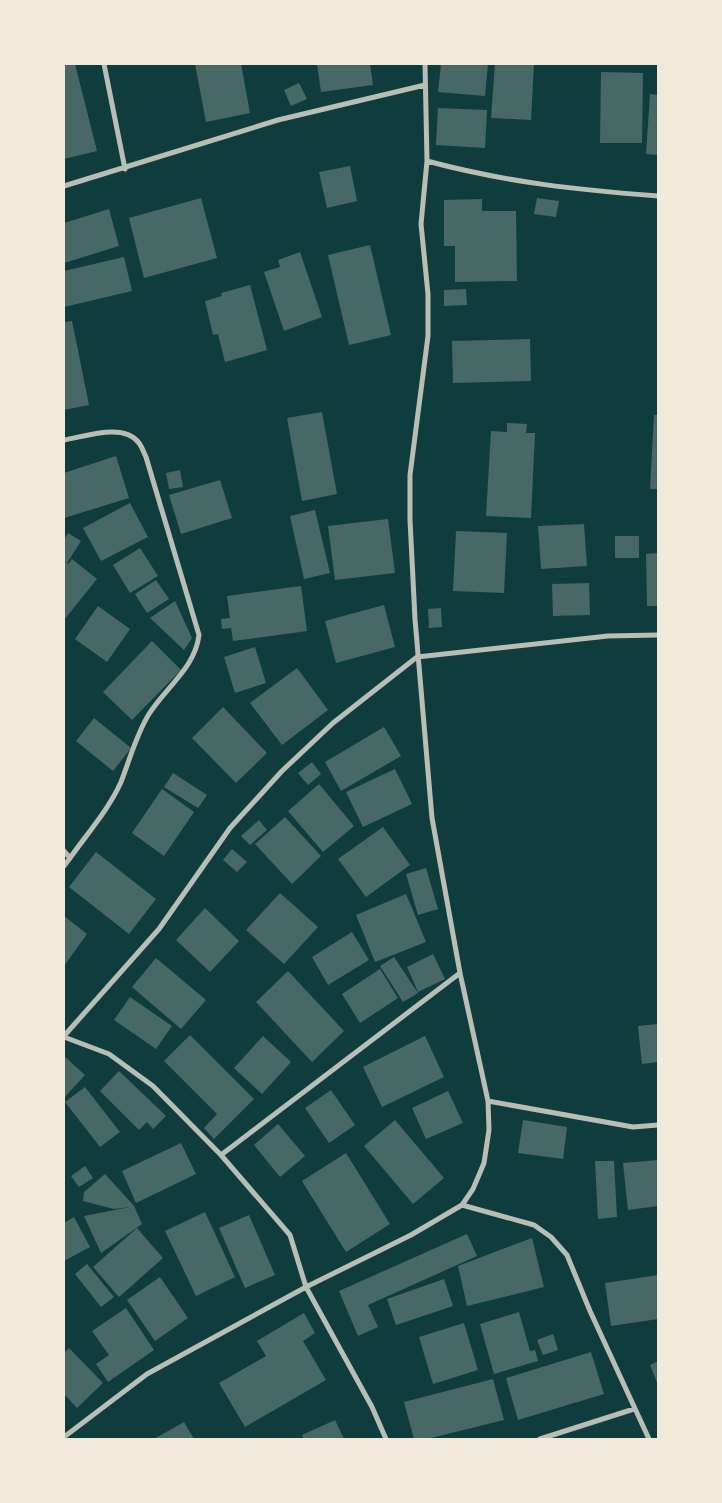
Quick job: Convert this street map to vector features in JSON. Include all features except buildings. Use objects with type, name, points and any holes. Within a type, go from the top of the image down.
[{"type":"street","points":[[104,64],[125,168]]},
{"type":"street","points":[[64,1437],[148,1374],[306,1287],[412,1235],[462,1205],[473,1189],[484,1164],[489,1130],[488,1101],[460,973],[432,818],[417,657],[410,520],[410,475],[428,336],[428,294],[422,224],[427,161],[425,64]]},
{"type":"street","points":[[64,186],[278,120],[425,85]]},
{"type":"street","points":[[427,161],[482,176],[544,185],[658,196]]},
{"type":"street","points":[[64,440],[112,432],[129,434],[138,442],[146,457],[200,635],[198,648],[190,662],[149,714],[120,783],[109,804],[64,866]]},
{"type":"street","points":[[386,1439],[372,1407],[306,1287],[290,1235],[221,1155],[152,1086],[109,1054],[64,1037],[159,929],[230,828],[282,771],[333,722],[417,657],[608,636],[658,634]]},
{"type":"street","points":[[64,852],[70,858]]},
{"type":"street","points":[[221,1155],[460,973]]},
{"type":"street","points":[[488,1101],[633,1127],[658,1125]]},
{"type":"street","points":[[462,1205],[534,1225],[551,1237],[567,1255],[649,1439]]},
{"type":"street","points":[[540,1439],[634,1409]]}]
